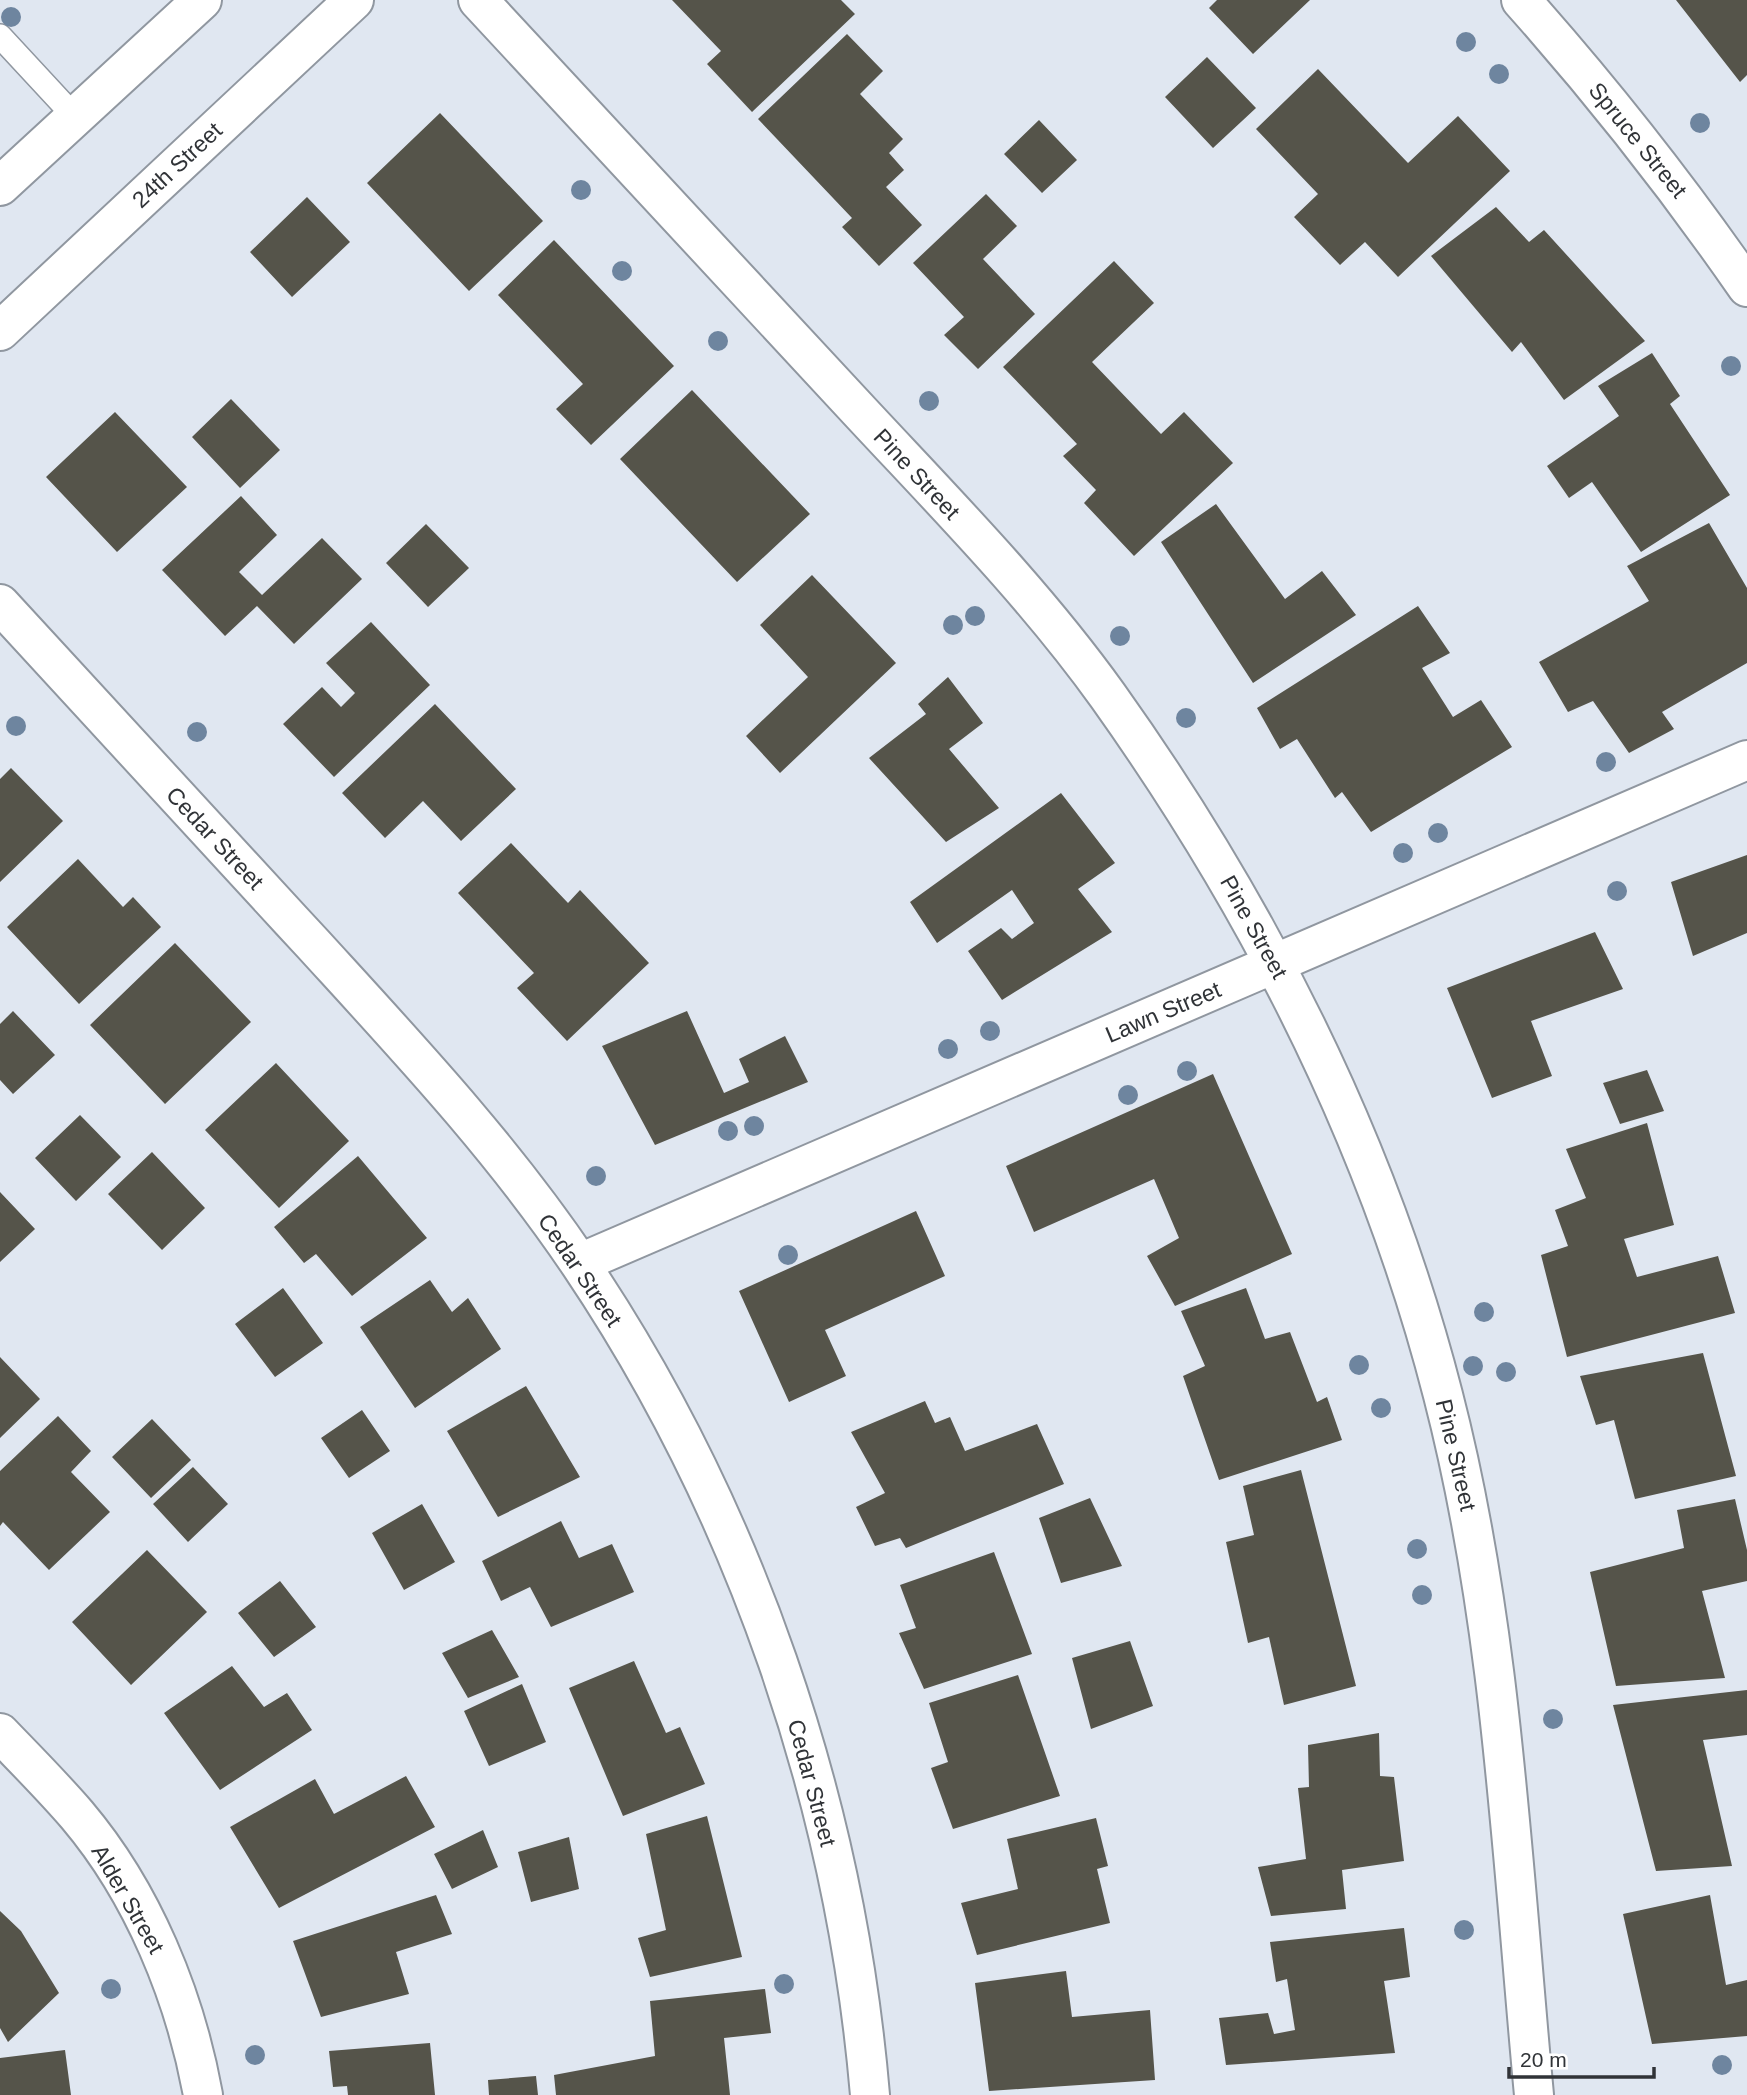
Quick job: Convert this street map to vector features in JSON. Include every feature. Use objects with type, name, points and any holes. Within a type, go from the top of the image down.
[{"type":"street","points":[[0,186],[202,0]]},
{"type":"street","name":"24th Street","points":[[0,331],[354,0]]},
{"type":"street","name":"Pine Street","points":[[478,0],[1015,580],[1104,691],[1158,770],[1204,838],[1276,963],[1338,1091],[1390,1224],[1443,1393],[1474,1532],[1495,1672],[1534,2095]]},
{"type":"street","name":"Spruce Street","points":[[1521,0],[1582,69],[1683,194],[1747,287]]},
{"type":"street","name":"Cedar Street","points":[[0,604],[469,1115],[580,1264],[644,1368],[715,1505],[773,1647],[818,1794],[848,1931],[870,2095]]},
{"type":"street","name":"Lawn Street","points":[[580,1264],[1747,760]]},
{"type":"street","name":"Alder Street","points":[[0,1733],[78,1816],[127,1887],[166,1963],[195,2054],[202,2095]]},
{"type":"lane","points":[[0,36],[75,117]]},
{"type":"building","points":[[672,0],[841,0],[855,14],[752,112],[707,64],[721,51]]},
{"type":"building","points":[[1217,0],[1310,0],[1253,54],[1209,8]]},
{"type":"building","points":[[1676,0],[1747,0],[1747,75],[1740,82]]},
{"type":"building","points":[[847,34],[883,71],[860,94],[903,139],[889,153],[904,170],[886,187],[922,225],[879,266],[842,227],[852,218],[758,119]]},
{"type":"building","points":[[1207,57],[1256,108],[1213,148],[1165,97]]},
{"type":"building","points":[[1318,69],[1408,163],[1458,116],[1510,171],[1398,277],[1365,242],[1340,265],[1294,217],[1318,194],[1256,129]]},
{"type":"building","points":[[440,113],[543,221],[469,291],[367,183]]},
{"type":"building","points":[[1039,120],[1077,160],[1042,193],[1004,154]]},
{"type":"building","points":[[986,194],[1017,226],[983,259],[1035,314],[978,369],[944,335],[964,317],[913,263]]},
{"type":"building","points":[[307,197],[350,242],[292,297],[250,252]]},
{"type":"building","points":[[1496,207],[1529,242],[1544,230],[1645,341],[1564,400],[1521,342],[1512,352],[1431,256]]},
{"type":"building","points":[[554,240],[674,366],[591,445],[556,409],[583,384],[498,295]]},
{"type":"building","points":[[1114,261],[1154,303],[1092,362],[1161,434],[1184,412],[1233,463],[1134,556],[1084,503],[1096,490],[1063,456],[1077,444],[1003,367]]},
{"type":"building","points":[[1652,353],[1680,396],[1670,404],[1730,495],[1641,552],[1592,482],[1569,498],[1547,466],[1619,416],[1598,386]]},
{"type":"building","points":[[692,390],[810,514],[737,582],[620,459]]},
{"type":"building","points":[[231,399],[280,450],[240,488],[192,437]]},
{"type":"building","points":[[115,412],[187,487],[117,552],[46,477]]},
{"type":"building","points":[[241,496],[277,535],[239,572],[262,595],[322,538],[362,579],[294,644],[257,606],[225,636],[162,570]]},
{"type":"building","points":[[1216,504],[1285,599],[1322,571],[1356,615],[1253,683],[1161,542]]},
{"type":"building","points":[[1709,523],[1747,588],[1747,663],[1662,712],[1674,729],[1629,753],[1593,701],[1568,712],[1539,662],[1649,601],[1627,566]]},
{"type":"building","points":[[426,524],[469,568],[428,607],[386,563]]},
{"type":"building","points":[[812,575],[896,663],[780,773],[746,736],[808,677],[760,625]]},
{"type":"building","points":[[1418,606],[1450,653],[1422,668],[1453,717],[1481,700],[1512,747],[1371,832],[1342,792],[1335,798],[1297,739],[1280,749],[1257,708]]},
{"type":"building","points":[[371,622],[430,685],[334,777],[283,724],[322,687],[341,707],[355,693],[326,663]]},
{"type":"building","points":[[948,677],[983,723],[949,749],[999,808],[946,842],[869,758],[926,714],[918,704]]},
{"type":"building","points":[[435,704],[516,789],[461,841],[423,801],[385,838],[342,793]]},
{"type":"building","points":[[11,768],[63,821],[0,882],[0,779]]},
{"type":"building","points":[[1061,793],[1115,863],[1078,889],[1112,932],[1002,1000],[968,951],[1001,928],[1012,939],[1034,923],[1012,890],[937,943],[910,902]]},
{"type":"building","points":[[511,843],[568,903],[580,890],[649,963],[567,1041],[517,988],[534,973],[458,893]]},
{"type":"building","points":[[1747,855],[1747,933],[1693,956],[1671,882]]},
{"type":"building","points":[[78,859],[123,907],[133,897],[161,927],[79,1004],[7,927]]},
{"type":"building","points":[[1595,932],[1623,989],[1531,1021],[1552,1076],[1492,1098],[1447,988]]},
{"type":"building","points":[[175,943],[251,1022],[165,1104],[90,1025]]},
{"type":"building","points":[[13,1011],[55,1055],[13,1094],[0,1080],[0,1024]]},
{"type":"building","points":[[687,1011],[724,1093],[749,1082],[739,1059],[785,1036],[808,1082],[655,1145],[602,1046]]},
{"type":"building","points":[[276,1063],[349,1141],[279,1208],[205,1130]]},
{"type":"building","points":[[1647,1070],[1664,1111],[1620,1124],[1603,1083]]},
{"type":"building","points":[[1213,1074],[1292,1254],[1175,1306],[1147,1256],[1179,1238],[1154,1179],[1034,1232],[1006,1166]]},
{"type":"building","points":[[80,1115],[121,1157],[76,1201],[35,1158]]},
{"type":"building","points":[[1647,1123],[1674,1225],[1624,1239],[1637,1277],[1718,1256],[1735,1313],[1567,1357],[1541,1255],[1568,1246],[1555,1210],[1586,1198],[1566,1149]]},
{"type":"building","points":[[152,1152],[205,1208],[162,1250],[108,1194]]},
{"type":"building","points":[[358,1156],[427,1238],[352,1296],[316,1254],[304,1263],[274,1227]]},
{"type":"building","points":[[0,1192],[35,1229],[0,1262]]},
{"type":"building","points":[[916,1211],[945,1276],[825,1330],[846,1376],[789,1402],[739,1291]]},
{"type":"building","points":[[430,1280],[452,1312],[468,1298],[501,1349],[415,1408],[360,1327]]},
{"type":"building","points":[[283,1288],[323,1343],[275,1377],[235,1324]]},
{"type":"building","points":[[1246,1288],[1265,1339],[1290,1332],[1317,1402],[1327,1397],[1342,1440],[1219,1480],[1183,1376],[1205,1366],[1181,1311]]},
{"type":"building","points":[[1703,1353],[1736,1476],[1635,1499],[1614,1420],[1596,1425],[1580,1376]]},
{"type":"building","points":[[0,1357],[40,1399],[0,1438]]},
{"type":"building","points":[[526,1386],[580,1477],[498,1517],[447,1431]]},
{"type":"building","points":[[925,1401],[935,1423],[950,1417],[965,1451],[1037,1424],[1064,1484],[906,1548],[900,1538],[875,1546],[856,1507],[885,1493],[851,1432]]},
{"type":"building","points":[[362,1410],[390,1451],[349,1478],[321,1438]]},
{"type":"building","points":[[58,1416],[91,1451],[71,1472],[110,1512],[49,1570],[3,1522],[0,1526],[0,1471]]},
{"type":"building","points":[[152,1419],[191,1460],[151,1498],[112,1457]]},
{"type":"building","points":[[193,1467],[228,1504],[188,1542],[153,1504]]},
{"type":"building","points":[[1301,1470],[1356,1686],[1284,1705],[1269,1637],[1248,1643],[1226,1542],[1254,1535],[1243,1486]]},
{"type":"building","points":[[1090,1498],[1122,1566],[1061,1583],[1039,1518]]},
{"type":"building","points":[[1735,1499],[1747,1550],[1747,1581],[1702,1591],[1725,1678],[1616,1686],[1590,1572],[1684,1548],[1677,1510]]},
{"type":"building","points":[[422,1504],[455,1562],[404,1590],[372,1533]]},
{"type":"building","points":[[561,1521],[579,1558],[612,1544],[634,1592],[551,1627],[530,1587],[501,1601],[482,1561]]},
{"type":"building","points":[[147,1550],[207,1612],[131,1685],[72,1622]]},
{"type":"building","points":[[994,1552],[1032,1654],[924,1689],[899,1633],[916,1628],[900,1585]]},
{"type":"building","points":[[280,1581],[316,1627],[274,1657],[238,1613]]},
{"type":"building","points":[[492,1630],[519,1677],[468,1698],[442,1653]]},
{"type":"building","points":[[1130,1641],[1153,1706],[1091,1729],[1072,1658]]},
{"type":"building","points":[[634,1661],[666,1733],[680,1727],[705,1784],[623,1816],[569,1688]]},
{"type":"building","points":[[232,1666],[264,1707],[287,1693],[312,1730],[220,1790],[164,1713]]},
{"type":"building","points":[[1018,1675],[1060,1796],[953,1829],[931,1768],[948,1762],[929,1703]]},
{"type":"building","points":[[522,1684],[546,1742],[489,1766],[464,1711]]},
{"type":"building","points":[[1747,1690],[1747,1735],[1703,1740],[1732,1866],[1656,1871],[1613,1705]]},
{"type":"building","points":[[1379,1733],[1380,1776],[1394,1777],[1404,1861],[1342,1870],[1346,1909],[1271,1916],[1258,1867],[1306,1859],[1298,1788],[1309,1787],[1308,1745]]},
{"type":"building","points":[[406,1776],[435,1827],[279,1908],[230,1827],[315,1779],[334,1814]]},
{"type":"building","points":[[707,1816],[742,1957],[650,1977],[638,1938],[666,1930],[646,1834]]},
{"type":"building","points":[[1096,1818],[1108,1866],[1097,1869],[1110,1923],[977,1955],[961,1903],[1018,1889],[1007,1839]]},
{"type":"building","points":[[483,1830],[498,1867],[452,1889],[434,1854]]},
{"type":"building","points":[[569,1837],[579,1889],[531,1902],[518,1852]]},
{"type":"building","points":[[436,1895],[452,1934],[396,1952],[409,1994],[321,2017],[293,1941]]},
{"type":"building","points":[[1710,1895],[1726,1985],[1747,1980],[1747,2036],[1652,2044],[1623,1914]]},
{"type":"building","points":[[0,1911],[21,1931],[59,1993],[8,2042],[0,2028]]},
{"type":"building","points":[[1404,1928],[1410,1977],[1384,1981],[1395,2053],[1226,2065],[1219,2018],[1268,2013],[1274,2034],[1295,2030],[1287,1979],[1276,1982],[1270,1942]]},
{"type":"building","points":[[1066,1971],[1072,2017],[1150,2010],[1155,2080],[989,2091],[975,1983]]},
{"type":"building","points":[[765,1989],[771,2033],[724,2038],[730,2095],[556,2095],[554,2075],[655,2056],[650,2001]]},
{"type":"building","points":[[430,2043],[435,2095],[348,2095],[347,2086],[333,2087],[329,2051]]},
{"type":"building","points":[[65,2050],[71,2095],[0,2095],[0,2058]]},
{"type":"building","points":[[536,2076],[538,2095],[489,2095],[488,2080]]}]
